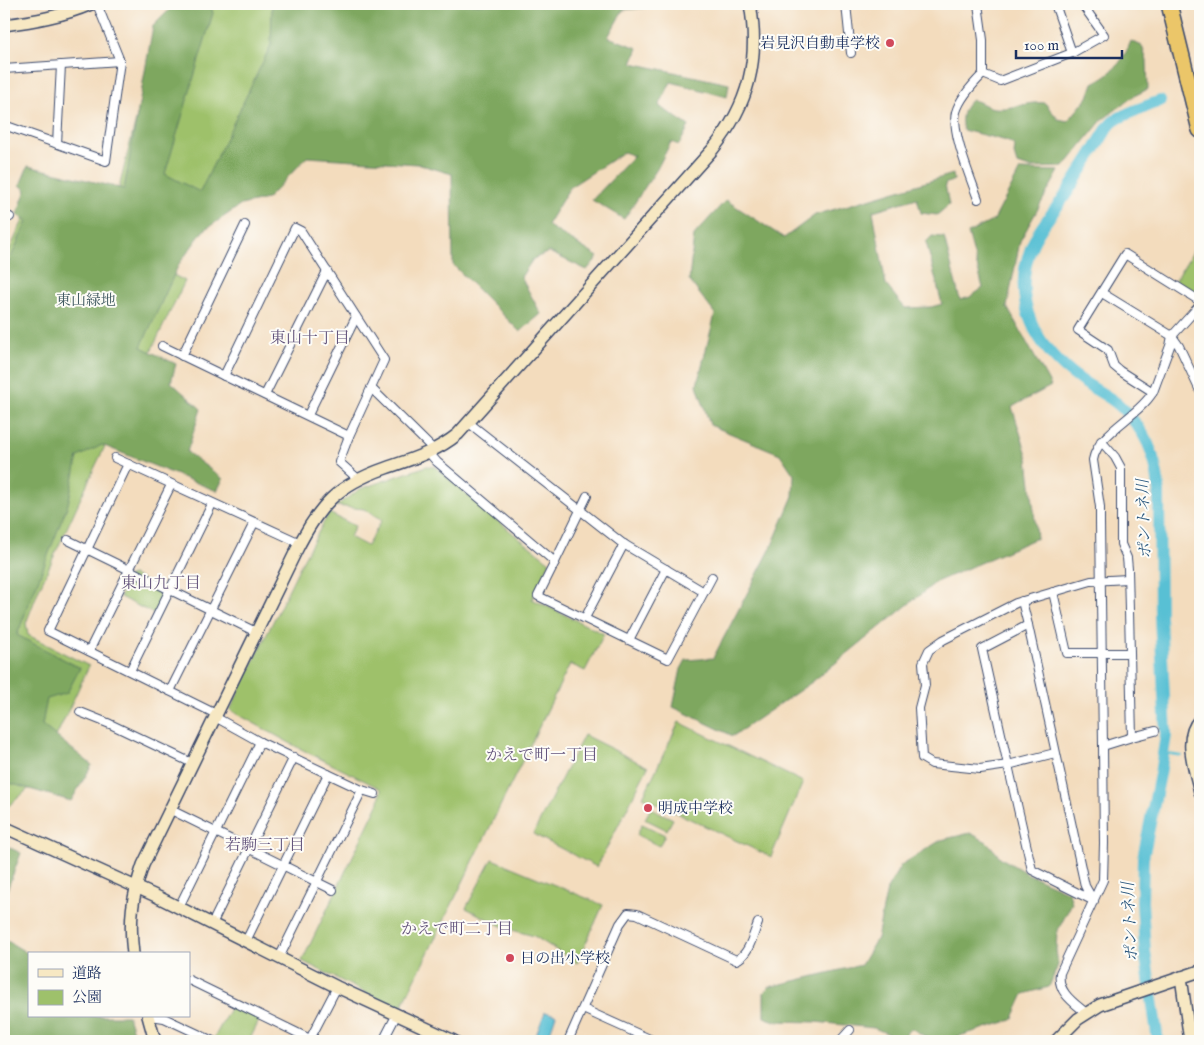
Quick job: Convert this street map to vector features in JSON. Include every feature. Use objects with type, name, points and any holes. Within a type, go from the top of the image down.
[{"type":"highway","points":[[1169,4],[1200,126]]},
{"type":"street","points":[[4,25],[36,20],[91,4]]},
{"type":"street","points":[[4,125],[106,161],[120,61],[97,4]]},
{"type":"street","points":[[133,952],[130,918],[143,865],[256,632],[314,518],[334,495],[358,479],[432,452],[448,442],[468,423],[706,157],[730,127],[743,100],[752,65],[754,37],[750,4]]},
{"type":"street","points":[[846,4],[851,53]]},
{"type":"street","points":[[978,4],[983,40],[983,74],[965,96],[957,110],[956,117],[963,158],[978,199]]},
{"type":"street","points":[[1055,4],[1072,53]]},
{"type":"street","points":[[983,74],[1000,81],[1072,53],[1104,35],[1082,4]]},
{"type":"street","points":[[4,69],[120,61]]},
{"type":"street","points":[[57,144],[61,65]]},
{"type":"street","points":[[182,356],[245,225]]},
{"type":"street","points":[[224,376],[295,228],[301,232],[384,360],[338,462],[358,479]]},
{"type":"street","points":[[1153,392],[1120,371],[1114,366],[1108,350],[1078,330],[1125,254],[1200,301]]},
{"type":"street","points":[[265,395],[326,271]]},
{"type":"street","points":[[1102,293],[1172,336],[1179,346],[1200,390]]},
{"type":"street","points":[[1086,1013],[1063,992],[1059,978],[1102,885],[1104,873],[1100,507],[1093,460],[1101,441],[1139,410],[1147,401],[1153,392],[1172,336],[1200,305]]},
{"type":"street","points":[[308,415],[356,317]]},
{"type":"street","points":[[162,346],[350,436]]},
{"type":"street","points":[[371,388],[432,452],[437,462],[555,562]]},
{"type":"street","points":[[468,423],[624,544],[704,592]]},
{"type":"street","points":[[1101,441],[1115,457],[1121,468],[1121,544],[1127,558],[1132,737]]},
{"type":"street","points":[[115,458],[300,544]]},
{"type":"street","points":[[128,464],[48,631],[216,715],[260,742],[362,790],[375,794]]},
{"type":"street","points":[[89,651],[171,485]]},
{"type":"street","points":[[588,496],[538,596],[668,659],[712,577]]},
{"type":"street","points":[[130,671],[212,504]]},
{"type":"street","points":[[170,691],[254,523]]},
{"type":"street","points":[[68,540],[256,632]]},
{"type":"street","points":[[585,618],[624,544]]},
{"type":"street","points":[[629,640],[666,569]]},
{"type":"street","points":[[1055,754],[1008,765],[980,769],[932,764],[925,761],[922,758],[919,708],[925,685],[923,663],[929,650],[943,640],[1022,602],[1100,580],[1128,579]]},
{"type":"street","points":[[1054,592],[1066,653],[1129,653]]},
{"type":"street","points":[[1022,602],[1085,886],[1094,901]]},
{"type":"street","points":[[1028,625],[982,649],[1032,870],[1094,901]]},
{"type":"street","points":[[80,712],[110,724],[192,763]]},
{"type":"street","points":[[1200,719],[1194,727],[1190,741],[1200,792]]},
{"type":"street","points":[[1103,746],[1155,731]]},
{"type":"street","points":[[178,907],[260,742]]},
{"type":"street","points":[[212,924],[294,758]]},
{"type":"street","points":[[246,941],[328,774]]},
{"type":"street","points":[[279,958],[362,790]]},
{"type":"street","points":[[170,809],[333,890]]},
{"type":"street","points":[[4,827],[178,907],[337,987],[454,1041]]},
{"type":"street","points":[[568,1041],[620,924],[628,913],[637,914],[736,960],[741,958],[747,951],[758,923]]},
{"type":"street","points":[[1056,1041],[1086,1013],[1106,1002],[1200,971]]},
{"type":"street","points":[[1181,977],[1190,1041]]},
{"type":"street","points":[[190,980],[310,1040],[337,987]]},
{"type":"street","points":[[583,1009],[654,1041]]},
{"type":"street","points":[[383,1041],[397,1014]]},
{"type":"street","points":[[150,1018],[155,1041]]},
{"type":"street","points":[[164,1018],[213,1041]]},
{"type":"street","points":[[840,1041],[850,1030]]},
{"type":"green space","name":"東山緑地","points":[[174,4],[306,4],[206,211],[162,269],[185,281],[94,469],[39,589],[26,623],[28,635],[89,666],[34,784],[4,810],[4,262],[34,196],[118,192],[159,27]]},
{"type":"green space","points":[[175,4],[210,4],[213,13],[165,174],[200,192],[271,45],[272,4],[645,4],[644,8],[623,10],[608,37],[638,48],[632,63],[729,84],[727,97],[671,82],[659,106],[689,126],[679,145],[671,142],[657,169],[624,219],[592,200],[634,156],[624,152],[570,187],[547,225],[598,257],[587,270],[549,252],[533,259],[521,277],[541,314],[520,332],[453,265],[452,174],[418,164],[307,157],[267,199],[241,205],[203,231],[179,264],[141,347],[176,364],[171,382],[201,409],[187,452],[223,479],[217,491],[102,445],[78,457],[68,504],[17,635],[80,668],[67,693],[47,699],[42,725],[92,765],[71,801],[9,783],[4,805],[4,273],[27,221],[17,214],[26,190],[20,185],[28,166],[124,189],[153,26]]},
{"type":"green space","points":[[1131,41],[1142,46],[1147,61],[1148,89],[1134,96],[1102,120],[1064,167],[1030,168],[1017,164],[1014,154],[1015,146],[1007,141],[963,130],[963,114],[966,106],[972,100],[991,107],[1001,108],[1045,103],[1058,119],[1068,121],[1088,97],[1093,83],[1107,75],[1121,61]]},
{"type":"green space","points":[[1020,170],[1059,171],[1020,241],[1007,307],[1051,386],[1012,407],[1028,458],[1037,538],[936,582],[812,682],[733,736],[673,707],[681,669],[686,660],[713,658],[770,550],[793,496],[794,475],[780,454],[710,425],[697,385],[715,314],[689,280],[694,235],[726,200],[784,238],[815,215],[953,174],[954,180],[945,184],[949,205],[937,215],[921,213],[917,198],[873,211],[886,285],[905,308],[931,307],[942,304],[926,242],[932,236],[944,237],[960,300],[970,297],[983,288],[968,233],[994,220]]},
{"type":"green space","points":[[1194,250],[1200,257],[1200,298],[1174,282]]},
{"type":"green space","points":[[427,466],[435,467],[550,562],[532,599],[604,634],[585,671],[570,664],[400,1010],[302,961],[379,802],[381,789],[295,746],[230,710],[303,560],[329,513],[355,526],[350,537],[367,546],[382,520],[364,509],[336,506],[360,489]]},
{"type":"green space","points":[[133,575],[163,590],[164,594],[154,614],[120,597],[129,576]]},
{"type":"green space","points":[[679,722],[803,782],[771,857],[643,797]]},
{"type":"green space","points":[[584,735],[648,767],[597,867],[533,834]]},
{"type":"green space","points":[[651,808],[673,819],[667,830],[645,819]]},
{"type":"green space","points":[[642,824],[665,835],[659,846],[637,835]]},
{"type":"green space","points":[[970,833],[987,842],[1001,858],[1028,874],[1069,892],[1072,903],[1057,932],[1056,950],[1058,965],[1049,987],[1024,994],[1012,1020],[943,1041],[932,1041],[911,1028],[901,1039],[874,1028],[815,1022],[775,1021],[764,1017],[764,992],[769,987],[861,965],[877,938],[887,889],[901,865],[941,840]]},
{"type":"green space","points":[[4,845],[21,853],[4,898]]},
{"type":"green space","points":[[492,859],[603,905],[577,963],[534,936],[505,928],[466,908]]},
{"type":"green space","points":[[4,939],[28,953],[28,1018],[129,1018],[136,1041],[4,1041]]},
{"type":"green space","points":[[233,1003],[261,1017],[249,1041],[213,1040]]},
{"type":"water","points":[[545,1012],[556,1015],[547,1041],[535,1038]]},
{"type":"waterway","name":"ポントネ川","points":[[1158,1041],[1145,951],[1142,902],[1143,858],[1166,735],[1160,617],[1158,477],[1148,444],[1129,415],[1116,402],[1066,369],[1041,340],[1026,306],[1024,287],[1025,268],[1037,235],[1067,193],[1108,128],[1114,121],[1125,115],[1160,101]]},
{"type":"waterway","points":[[1163,753],[1182,756]]},
{"type":"place","name":"岩見沢自動車学校","points":[[890,43]]},
{"type":"place","name":"明成中学校","points":[[648,808]]},
{"type":"place","name":"日の出小学校","points":[[510,958]]},
{"type":"district","name":"東山十丁目","points":[[310,337]]},
{"type":"district","name":"東山九丁目","points":[[161,582]]},
{"type":"district","name":"かえで町一丁目","points":[[542,754]]},
{"type":"district","name":"若駒三丁目","points":[[265,844]]},
{"type":"district","name":"かえで町二丁目","points":[[457,928]]}]
